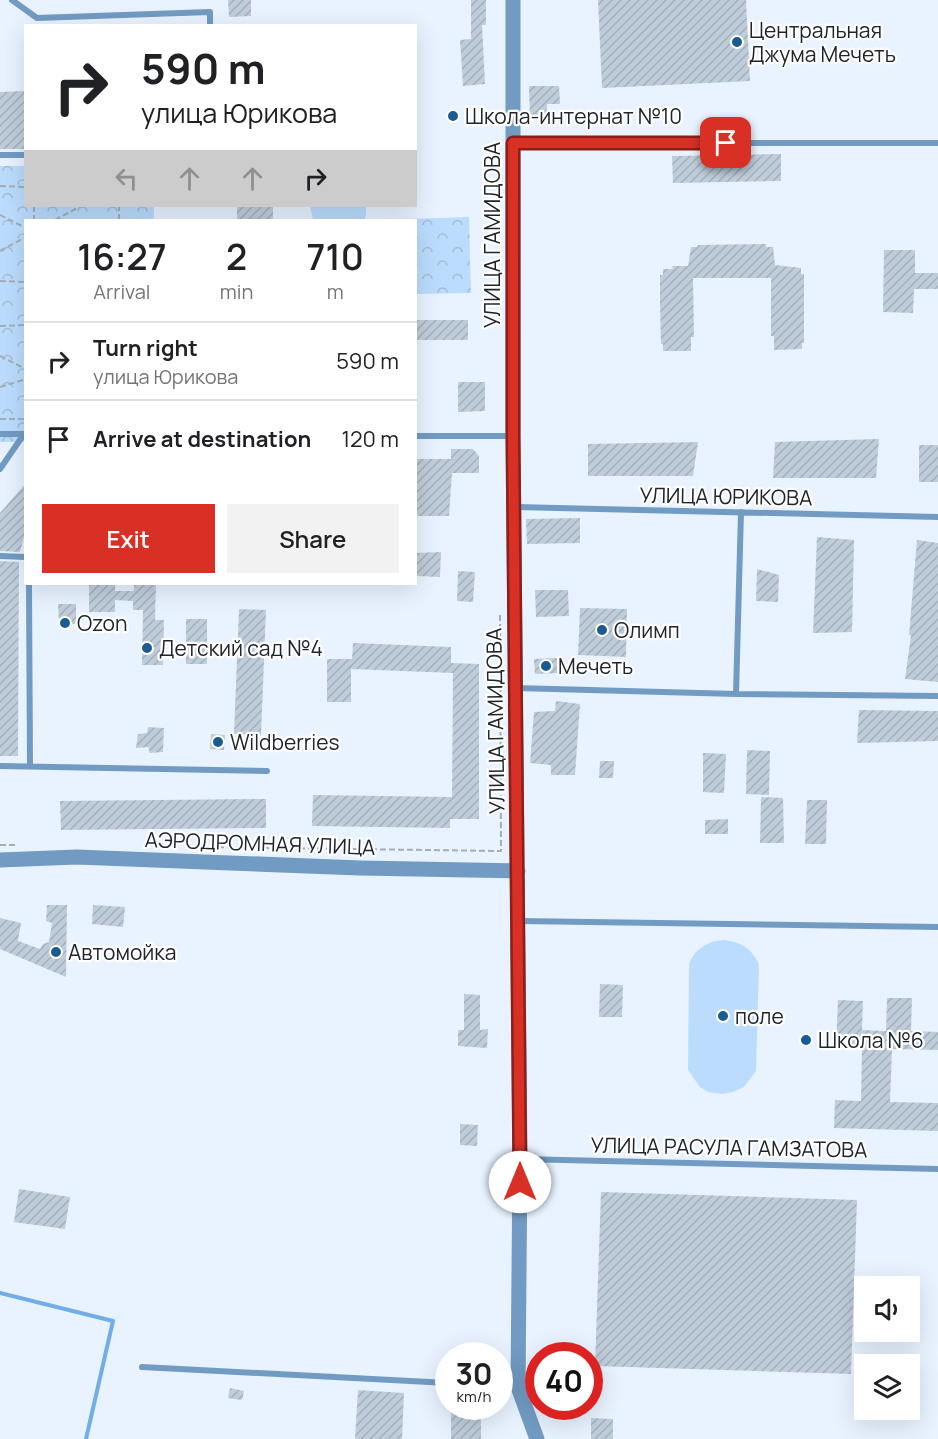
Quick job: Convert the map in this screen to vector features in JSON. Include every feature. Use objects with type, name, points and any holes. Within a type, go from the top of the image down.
[{"type":"street","name":"УЛИЦА ГАМИДОВА","points":[[513,0],[513,436],[520,1159],[518,1387],[537,1439]]},
{"type":"street","name":"АЭРОДРОМНАЯ УЛИЦА","points":[[0,860],[77,857],[518,872]]},
{"type":"lane","points":[[12,0],[37,18],[210,12],[210,24]]},
{"type":"lane","points":[[37,18],[37,24]]},
{"type":"lane","points":[[513,143],[938,143]]},
{"type":"lane","points":[[0,155],[24,155]]},
{"type":"lane","points":[[0,434],[24,434]]},
{"type":"lane","points":[[0,469],[24,435]]},
{"type":"lane","points":[[417,436],[513,436]]},
{"type":"lane","name":"УЛИЦА ЮРИКОВА","points":[[514,507],[938,517]]},
{"type":"lane","points":[[736,694],[741,512]]},
{"type":"lane","points":[[0,556],[24,557]]},
{"type":"lane","points":[[29,585],[30,766]]},
{"type":"lane","points":[[516,687],[736,694],[938,696]]},
{"type":"lane","points":[[0,766],[267,771]]},
{"type":"lane","points":[[518,921],[938,927]]},
{"type":"lane","name":"УЛИЦА РАСУЛА ГАМЗАТОВА","points":[[520,1159],[938,1169]]},
{"type":"lane","points":[[142,1367],[435,1382]]},
{"type":"lane","points":[[513,1387],[518,1387]]},
{"type":"path","points":[[0,186],[24,187]]},
{"type":"path","points":[[57,219],[79,207]]},
{"type":"path","points":[[0,215],[24,227]]},
{"type":"path","points":[[0,251],[24,238]]},
{"type":"path","points":[[0,281],[24,282]]},
{"type":"path","points":[[0,326],[24,326]]},
{"type":"path","points":[[0,356],[24,368]]},
{"type":"path","points":[[0,387],[24,381]]},
{"type":"path","points":[[0,418],[24,419]]},
{"type":"path","points":[[191,847],[501,851],[500,602]]},
{"type":"path","points":[[0,845],[24,845]]},
{"type":"green space","points":[[0,166],[24,166],[24,207],[154,207],[154,219],[24,219],[24,442],[0,442]]},
{"type":"green space","points":[[310,207],[366,207],[364,219],[313,219]]},
{"type":"green space","points":[[469,217],[471,293],[417,294],[417,219],[408,219]]},
{"type":"green space","name":"поле","points":[[724,940],[746,947],[759,965],[756,1071],[744,1087],[722,1094],[708,1092],[700,1087],[688,1070],[689,965],[694,954],[702,947]]},
{"type":"building","points":[[228,0],[251,0],[251,16],[229,17]]},
{"type":"building","points":[[471,0],[486,0],[486,25],[482,25],[485,84],[463,86],[460,40],[471,39]]},
{"type":"building","points":[[598,0],[746,0],[750,81],[602,88]]},
{"type":"building","points":[[529,86],[559,86],[560,104],[547,104],[547,120],[530,120]]},
{"type":"building","points":[[24,91],[24,149],[0,149],[0,92]]},
{"type":"building","points":[[781,154],[781,181],[673,183],[672,156]]},
{"type":"building","points":[[237,207],[273,207],[273,219],[237,219]]},
{"type":"building","points":[[766,244],[766,247],[773,247],[775,265],[801,268],[801,274],[804,274],[804,343],[802,343],[802,349],[774,350],[774,336],[771,336],[771,278],[693,278],[694,337],[691,337],[691,351],[663,351],[660,275],[663,275],[663,269],[673,269],[672,266],[688,266],[691,247],[698,245]]},
{"type":"building","points":[[884,250],[915,250],[915,273],[938,273],[938,289],[914,289],[913,313],[883,312]]},
{"type":"building","points":[[417,320],[468,320],[468,340],[417,340]]},
{"type":"building","points":[[458,382],[485,382],[485,411],[458,412]]},
{"type":"building","points":[[879,439],[876,478],[773,478],[775,442]]},
{"type":"building","points":[[698,442],[693,476],[588,476],[588,444]]},
{"type":"building","points":[[919,445],[938,445],[938,482],[919,482]]},
{"type":"building","points":[[451,449],[473,449],[479,456],[479,473],[452,473],[449,516],[417,516],[417,459],[451,459]]},
{"type":"building","points":[[24,485],[24,537],[20,552],[0,551],[0,513]]},
{"type":"building","points":[[580,518],[580,543],[527,544],[526,519]]},
{"type":"building","points":[[817,537],[854,540],[852,632],[813,633]]},
{"type":"building","points":[[917,540],[938,543],[938,682],[905,679],[911,635],[909,635]]},
{"type":"building","points":[[441,552],[440,577],[417,576],[417,553]]},
{"type":"building","points":[[0,561],[19,562],[18,756],[0,756]]},
{"type":"building","points":[[757,569],[779,575],[778,602],[756,601]]},
{"type":"building","points":[[458,571],[475,572],[473,602],[457,601]]},
{"type":"building","points":[[89,585],[115,585],[115,591],[134,591],[134,585],[156,585],[155,620],[164,620],[163,665],[142,665],[143,610],[133,610],[133,601],[115,600],[115,612],[89,612]]},
{"type":"building","points":[[535,590],[568,590],[569,616],[536,617]]},
{"type":"building","points":[[58,604],[76,604],[76,624],[59,624]]},
{"type":"building","points":[[580,608],[627,609],[626,657],[578,655]]},
{"type":"building","points":[[239,609],[266,610],[261,735],[234,734]]},
{"type":"building","points":[[186,619],[207,619],[207,664],[186,664]]},
{"type":"building","points":[[353,643],[451,647],[451,663],[479,664],[479,819],[450,819],[450,828],[312,826],[313,795],[452,797],[453,673],[351,669],[351,702],[327,702],[327,659],[352,659]]},
{"type":"building","name":"Мечеть","points":[[557,658],[557,673],[535,674],[534,659]]},
{"type":"building","points":[[556,701],[580,704],[575,775],[551,775],[551,765],[530,763],[534,712],[555,711]]},
{"type":"building","points":[[859,710],[938,711],[938,741],[857,743]]},
{"type":"building","points":[[148,727],[164,728],[163,752],[150,753],[148,747],[136,748],[138,734],[147,733]]},
{"type":"building","name":"Wildberries","points":[[211,734],[225,735],[224,750],[210,749]]},
{"type":"building","points":[[747,750],[770,751],[769,795],[746,794]]},
{"type":"building","points":[[703,753],[726,754],[724,793],[703,792]]},
{"type":"building","points":[[600,761],[614,761],[613,778],[599,778]]},
{"type":"building","points":[[761,797],[783,798],[784,843],[760,843]]},
{"type":"building","points":[[266,799],[266,828],[61,830],[60,801]]},
{"type":"building","points":[[807,800],[827,800],[826,844],[805,844]]},
{"type":"building","points":[[728,819],[728,834],[705,834],[705,820]]},
{"type":"building","points":[[47,905],[67,905],[66,977],[0,949],[0,918],[21,923],[18,941],[40,949],[43,944],[49,942],[52,923],[46,921]]},
{"type":"building","points":[[93,905],[125,907],[123,927],[92,924]]},
{"type":"building","points":[[600,984],[623,985],[622,1017],[599,1017]]},
{"type":"building","points":[[464,994],[480,995],[480,1030],[488,1029],[487,1048],[458,1046],[458,1030],[464,1030]]},
{"type":"building","points":[[887,998],[912,998],[911,1031],[938,1032],[938,1050],[892,1049],[890,1102],[938,1103],[938,1131],[834,1128],[835,1100],[861,1101],[862,1048],[836,1048],[838,1000],[863,1001],[862,1030],[886,1031]]},
{"type":"building","points":[[460,1124],[478,1125],[477,1146],[460,1145]]},
{"type":"building","points":[[19,1189],[70,1197],[65,1229],[14,1222]]},
{"type":"building","points":[[601,1192],[857,1200],[851,1374],[603,1366],[603,1342],[596,1342]]},
{"type":"building","points":[[230,1388],[244,1391],[242,1400],[228,1398]]},
{"type":"building","points":[[358,1390],[404,1393],[402,1439],[355,1439]]},
{"type":"building","points":[[613,1419],[613,1439],[591,1439],[591,1420]]},
{"type":"building","points":[[451,1420],[481,1420],[481,1439],[451,1439]]},
{"type":"waterway","points":[[0,1293],[113,1321],[86,1439]]},
{"type":"place","name":"Центральная Джума Мечеть","points":[[737,42]]},
{"type":"place","name":"Школа-интернат №10","points":[[453,116]]},
{"type":"place","name":"Ozon","points":[[65,623]]},
{"type":"place","name":"Олимп","points":[[602,630]]},
{"type":"place","name":"Детский сад №4","points":[[147,648]]},
{"type":"place","name":"Мечеть","points":[[546,666]]},
{"type":"place","name":"Wildberries","points":[[218,742]]},
{"type":"place","name":"Автомойка","points":[[56,952]]},
{"type":"place","name":"поле","points":[[723,1016]]},
{"type":"place","name":"Школа №6","points":[[806,1040]]},
{"type":"route","points":[[520,1182],[513,436],[513,143],[726,143]]}]
